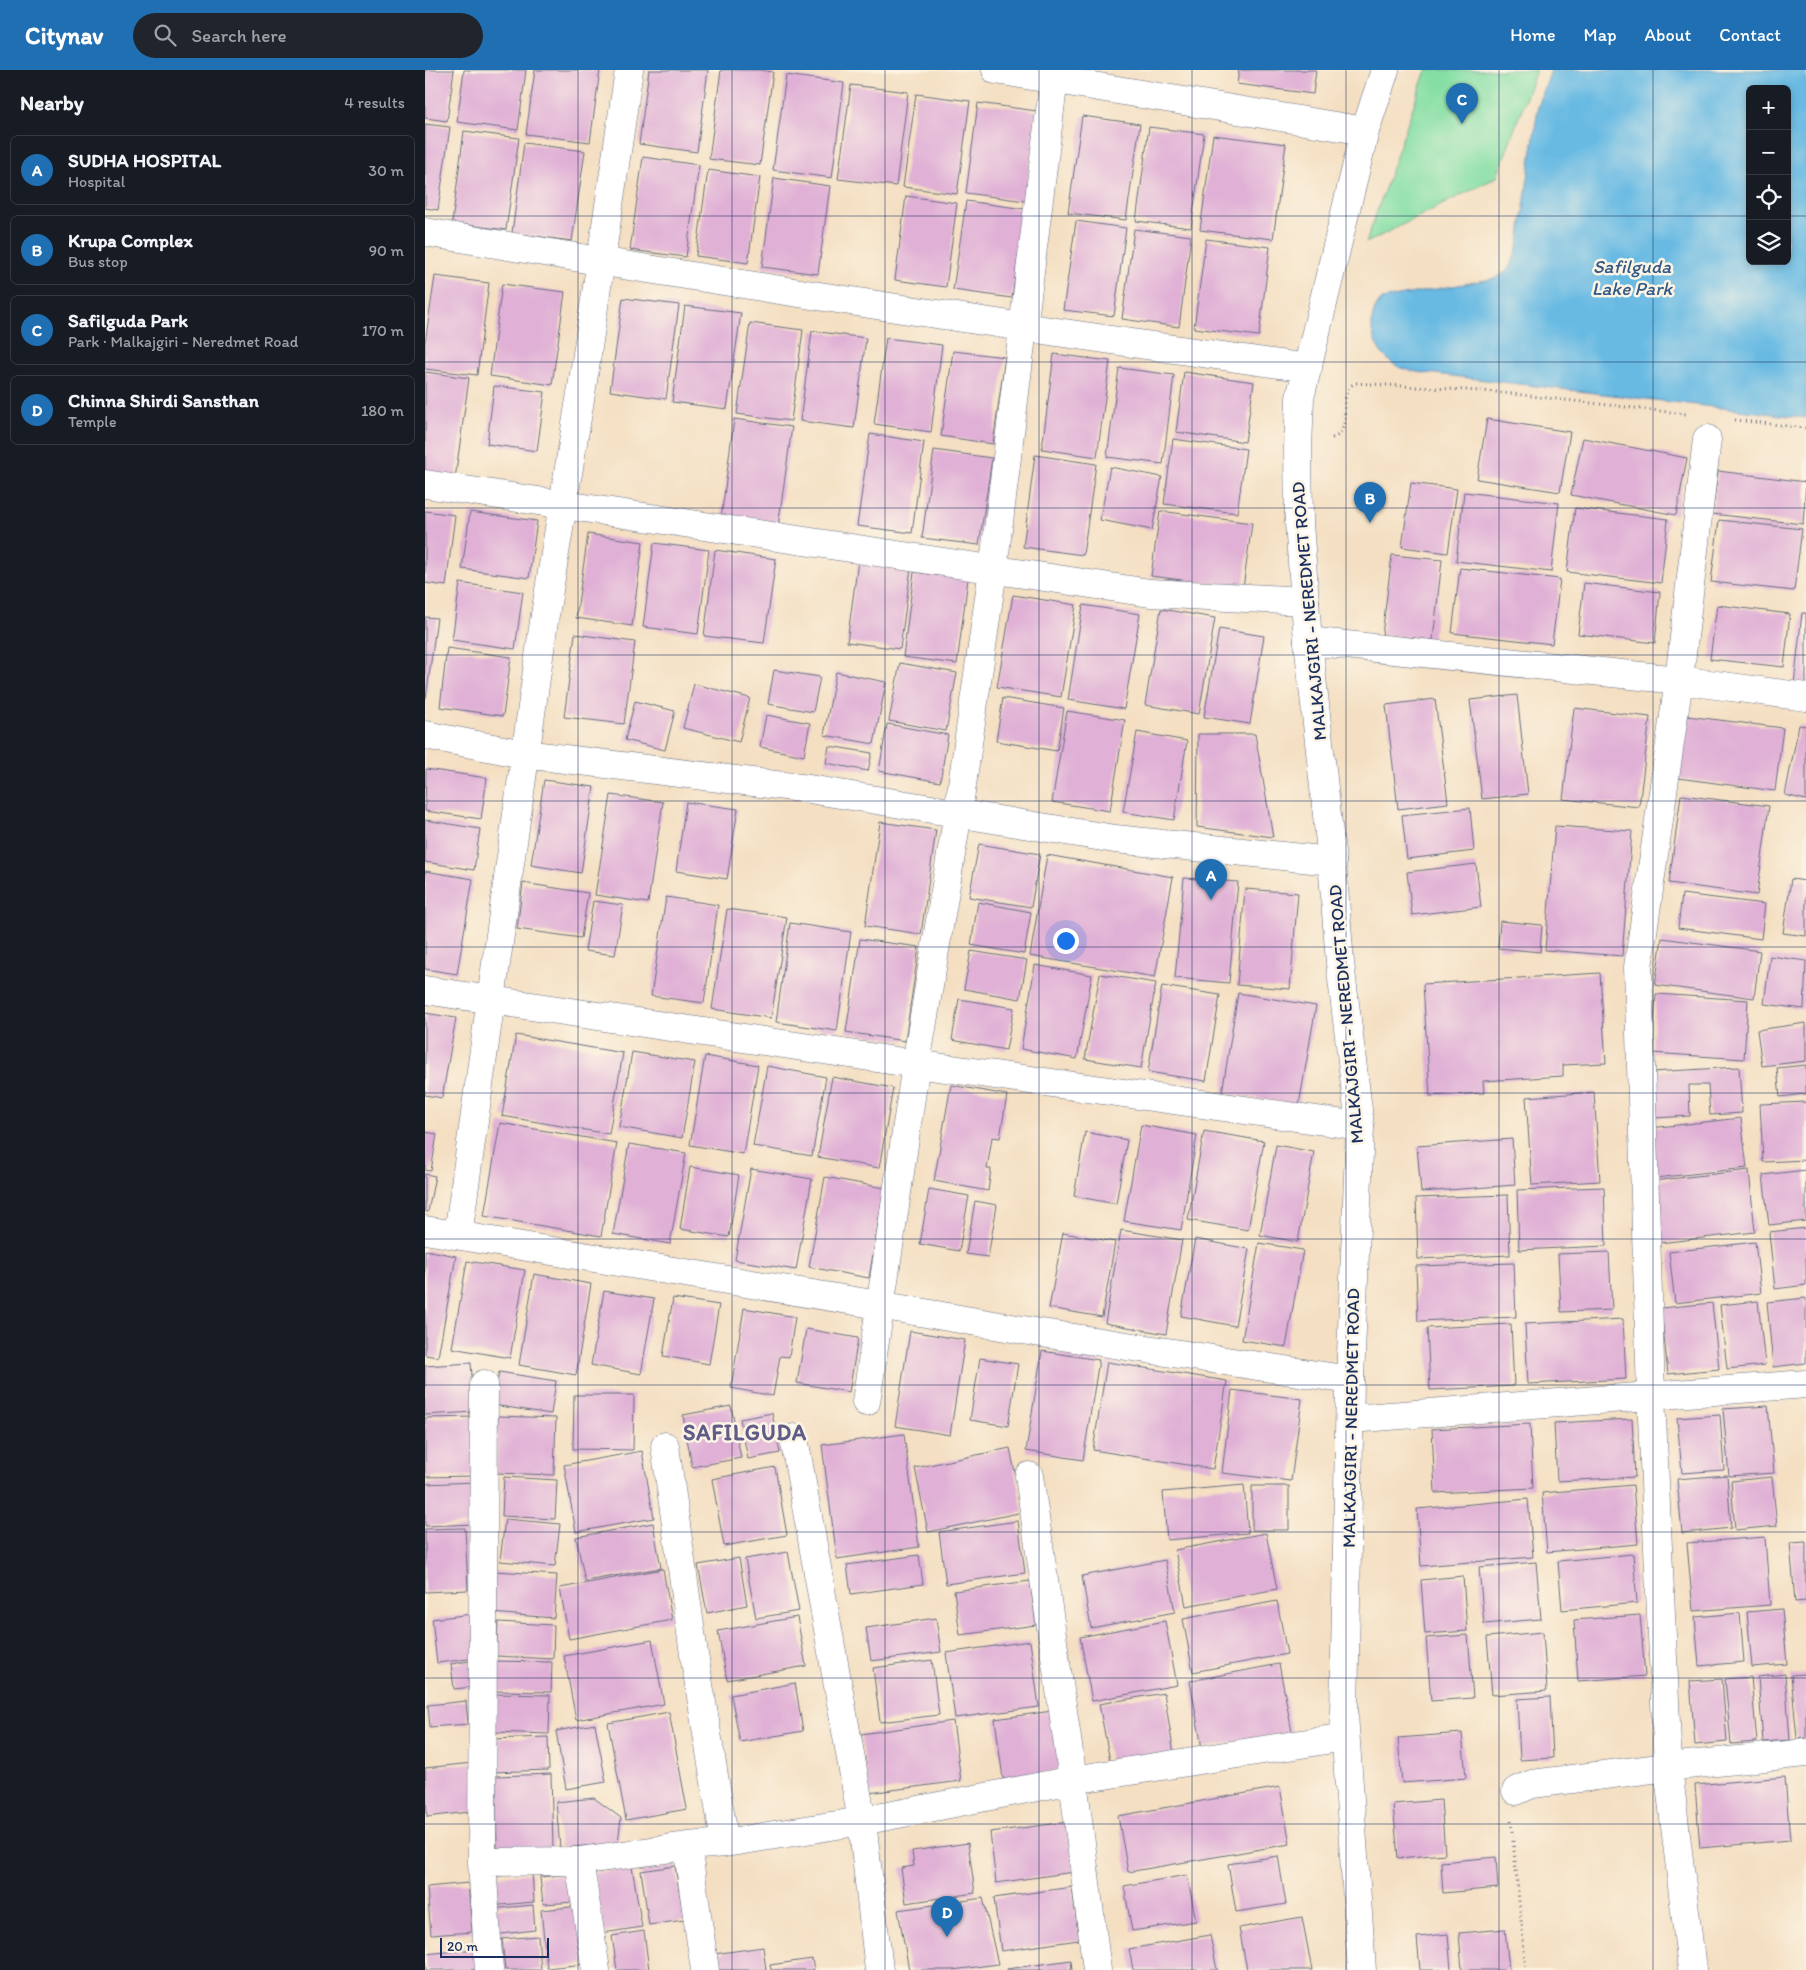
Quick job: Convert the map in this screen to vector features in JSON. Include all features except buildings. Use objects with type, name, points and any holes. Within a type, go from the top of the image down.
[{"type":"street","points":[[458,1235],[524,754],[583,381],[629,70]]},
{"type":"street","points":[[996,70],[1054,75],[1365,131]]},
{"type":"street","name":"MALKAJGIRI - NEREDMET ROAD","points":[[1362,1970],[1344,1714],[1351,1380],[1360,1126],[1340,963],[1332,861],[1308,641],[1299,523],[1298,440],[1300,398],[1365,131],[1385,70]]},
{"type":"street","points":[[866,1402],[879,1305],[958,813],[993,570],[1054,75]]},
{"type":"street","points":[[425,232],[601,262],[1022,328],[1308,368]]},
{"type":"street","points":[[1692,1970],[1668,1766],[1651,1395],[1638,967],[1679,680],[1707,438]]},
{"type":"street","points":[[425,484],[1150,593],[1305,601]]},
{"type":"street","points":[[1308,641],[1679,680],[1806,697]]},
{"type":"street","points":[[425,736],[524,754],[809,789],[1115,839],[1332,861]]},
{"type":"street","points":[[425,990],[917,1064],[1360,1126]]},
{"type":"street","points":[[425,1230],[1035,1332],[1351,1380]]},
{"type":"street","points":[[484,1384],[482,1862],[489,1970]]},
{"type":"street","points":[[1350,1419],[1806,1384]]},
{"type":"street","points":[[795,1438],[862,1821],[879,1970]]},
{"type":"street","points":[[665,1446],[694,1654],[725,1843]]},
{"type":"street","points":[[1029,1476],[1073,1780],[1097,1970]]},
{"type":"street","points":[[482,1862],[579,1861],[687,1846],[725,1843],[862,1821],[1073,1780],[1345,1737]]},
{"type":"street","points":[[1516,1791],[1532,1784],[1668,1766],[1806,1753]]},
{"type":"street","points":[[687,1846],[705,1970]]},
{"type":"street","points":[[579,1861],[596,1970]]},
{"type":"path","points":[[1298,440],[1333,438],[1339,435],[1344,428],[1346,391],[1350,385],[1355,383],[1496,392],[1689,414]]},
{"type":"path","points":[[1727,419],[1806,428]]},
{"type":"path","points":[[1516,1791],[1510,1804],[1526,1970]]},
{"type":"green space","points":[[1426,70],[1536,70],[1497,177],[1366,243]]},
{"type":"water","name":"Safilguda Lake Park","points":[[1551,70],[1806,70],[1806,418],[1418,372],[1404,369],[1386,358],[1374,339],[1372,329],[1372,318],[1375,308],[1382,299],[1497,278],[1511,267],[1519,242],[1538,107]]},
{"type":"place","name":"Safilguda Park","points":[[1462,124]]},
{"type":"place","name":"Krupa Complex","points":[[1370,523]]},
{"type":"place","name":"SUDHA HOSPITAL","points":[[1211,900]]},
{"type":"place","name":"Chinna Shirdi Sansthan","points":[[947,1937]]},
{"type":"district","name":"SAFILGUDA","points":[[745,1432]]}]
